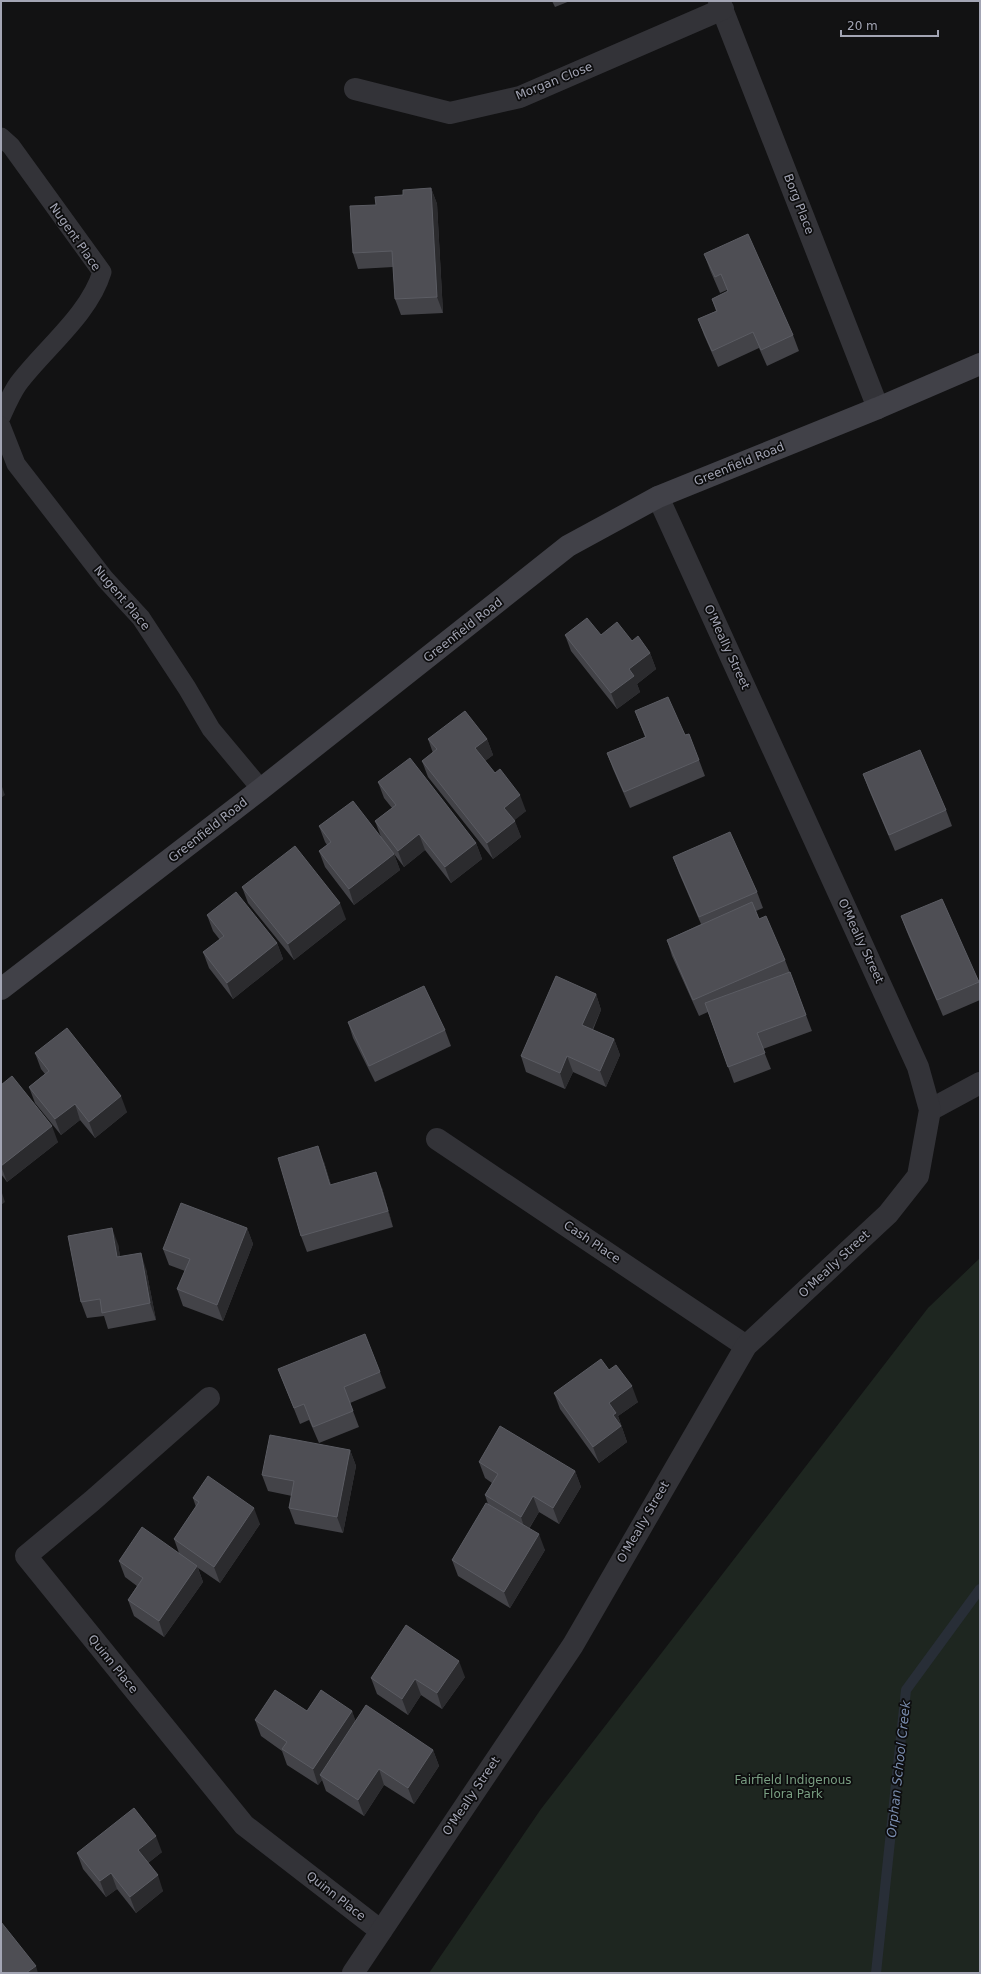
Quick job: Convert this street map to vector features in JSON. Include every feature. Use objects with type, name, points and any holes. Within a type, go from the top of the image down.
[{"type":"street","name":"Morgan Close","points":[[355,89],[450,113],[520,97],[721,5]]},
{"type":"street","name":"Borg Place","points":[[721,5],[878,408]]},
{"type":"street","name":"Greenfield Road","points":[[1,990],[261,789],[568,546],[658,497],[878,408],[980,364]]},
{"type":"street","name":"O'Meally Street","points":[[353,1973],[573,1645],[746,1346],[888,1214],[918,1176],[930,1110],[918,1067],[658,497]]},
{"type":"street","points":[[930,1110],[980,1083]]},
{"type":"street","name":"Cash Place","points":[[438,1139],[746,1346]]},
{"type":"street","name":"Quinn Place","points":[[209,1398],[92,1501],[26,1556],[244,1824],[381,1931]]},
{"type":"lane","name":"Nugent Place","points":[[1,137],[11,146],[102,272],[98,284],[76,317],[18,384],[1,417]]},
{"type":"lane","name":"Nugent Place","points":[[1,426],[16,464],[105,579],[141,618],[187,688],[211,729],[261,789]]},
{"type":"green space","name":"Fairfield Indigenous Flora Park","points":[[980,1258],[980,1973],[429,1973],[541,1809],[928,1308]]},
{"type":"building","points":[[431,188],[437,297],[395,299],[392,251],[353,253],[350,206],[376,205],[375,197],[403,195],[403,190]]},
{"type":"building","points":[[748,234],[793,335],[761,350],[753,332],[712,351],[698,319],[717,311],[712,299],[728,291],[721,274],[715,277],[704,254]]},
{"type":"building","points":[[587,618],[601,635],[617,622],[632,641],[638,636],[650,653],[629,669],[634,676],[611,693],[565,635]]},
{"type":"building","points":[[668,697],[685,735],[689,734],[699,760],[624,792],[607,753],[646,737],[635,711]]},
{"type":"building","points":[[465,711],[487,739],[475,748],[495,773],[500,769],[520,795],[504,808],[515,821],[487,843],[422,761],[437,749],[428,739]]},
{"type":"building","points":[[920,750],[946,810],[889,835],[863,774]]},
{"type":"building","points":[[410,758],[476,843],[445,867],[419,834],[398,851],[375,821],[396,805],[378,782]]},
{"type":"building","points":[[353,801],[394,854],[349,889],[319,851],[331,842],[319,826]]},
{"type":"building","points":[[730,832],[757,892],[699,917],[673,857]]},
{"type":"building","points":[[295,846],[340,903],[288,944],[242,887]]},
{"type":"building","points":[[236,892],[277,943],[227,983],[203,952],[224,936],[207,915]]},
{"type":"building","points":[[942,899],[979,982],[937,1000],[901,916]]},
{"type":"building","points":[[752,902],[759,919],[766,916],[785,960],[693,1000],[667,940]]},
{"type":"building","points":[[790,972],[806,1015],[757,1033],[765,1053],[728,1067],[705,1003]]},
{"type":"building","points":[[556,976],[596,994],[582,1025],[614,1039],[600,1071],[567,1056],[560,1073],[521,1056]]},
{"type":"building","points":[[424,986],[445,1030],[369,1066],[348,1022]]},
{"type":"building","points":[[67,1028],[121,1096],[89,1122],[75,1104],[55,1119],[29,1087],[49,1071],[35,1053]]},
{"type":"building","points":[[12,1076],[52,1126],[1,1166],[1,1085]]},
{"type":"building","points":[[318,1146],[330,1185],[376,1172],[388,1211],[301,1236],[278,1158]]},
{"type":"building","points":[[181,1203],[247,1228],[217,1305],[177,1289],[190,1259],[163,1249]]},
{"type":"building","points":[[112,1228],[117,1257],[141,1253],[150,1303],[102,1313],[100,1299],[81,1302],[68,1236]]},
{"type":"building","points":[[365,1334],[380,1372],[344,1387],[353,1411],[313,1427],[304,1404],[294,1408],[278,1369]]},
{"type":"building","points":[[601,1359],[609,1370],[616,1365],[632,1386],[609,1403],[616,1413],[613,1415],[621,1426],[593,1447],[554,1393]]},
{"type":"building","points":[[500,1426],[575,1471],[553,1508],[533,1496],[521,1517],[485,1495],[498,1474],[479,1462]]},
{"type":"building","points":[[270,1435],[350,1450],[337,1517],[289,1508],[294,1481],[262,1475]]},
{"type":"building","points":[[208,1476],[254,1508],[214,1567],[174,1539],[199,1502],[193,1498]]},
{"type":"building","points":[[486,1503],[539,1534],[504,1592],[452,1560]]},
{"type":"building","points":[[142,1527],[197,1566],[159,1621],[128,1600],[143,1578],[119,1561]]},
{"type":"building","points":[[406,1625],[459,1661],[437,1693],[415,1679],[402,1699],[371,1678]]},
{"type":"building","points":[[275,1690],[307,1711],[321,1690],[352,1711],[313,1769],[282,1749],[287,1742],[255,1720]]},
{"type":"building","points":[[366,1705],[433,1750],[408,1788],[379,1769],[358,1800],[320,1775]]},
{"type":"building","points":[[134,1808],[156,1836],[138,1850],[158,1875],[130,1897],[111,1873],[100,1881],[77,1853]]},
{"type":"building","points":[[1,1922],[36,1966],[26,1973],[1,1973]]},
{"type":"waterway","name":"Orphan School Creek","points":[[876,1973],[906,1690],[980,1589]]}]
